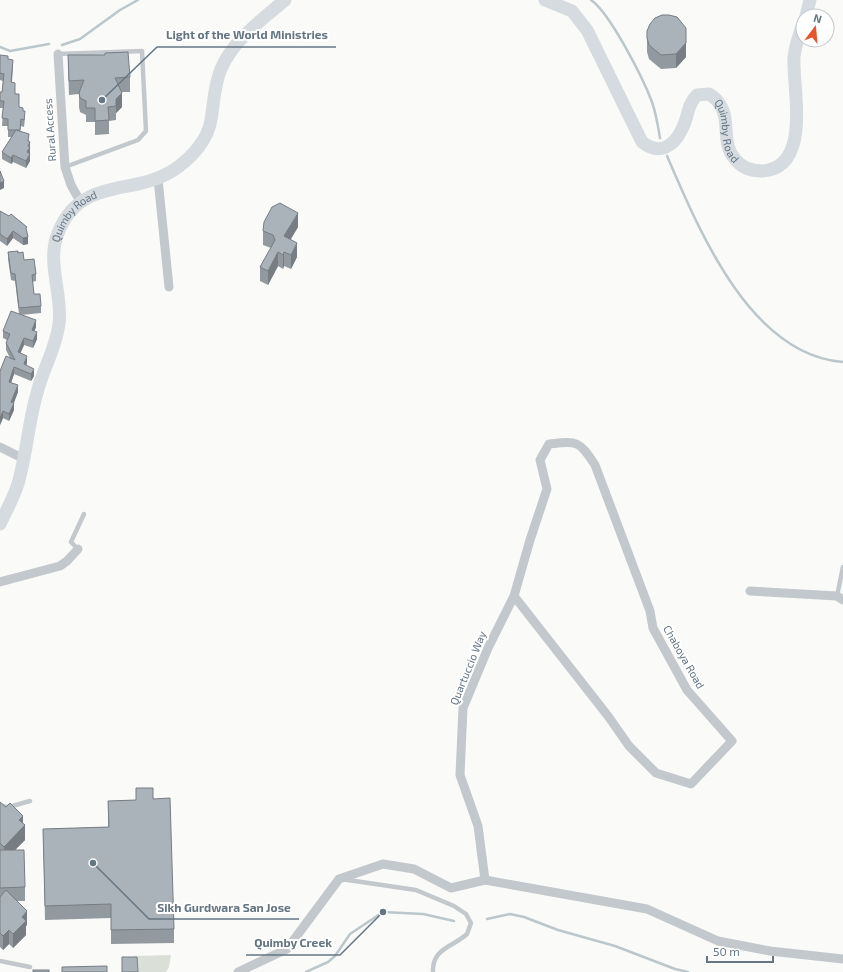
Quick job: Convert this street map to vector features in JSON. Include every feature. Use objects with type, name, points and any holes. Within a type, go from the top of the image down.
[{"type":"street","name":"Quimby Road","points":[[0,524],[20,478],[36,394],[56,338],[59,323],[59,304],[54,255],[57,236],[61,225],[80,201],[105,191],[158,179],[177,168],[200,145],[211,122],[215,84],[226,58],[235,46],[285,0]]},
{"type":"street","name":"Quimby Road","points":[[545,0],[572,11],[587,30],[642,142],[651,148],[660,149],[670,146],[682,130],[690,103],[697,95],[709,94],[719,102],[724,113],[727,147],[734,159],[746,168],[756,171],[766,170],[777,166],[786,157],[792,145],[796,131],[798,107],[794,58],[797,48]]},
{"type":"street","name":"Rural Access","points":[[58,54],[65,167],[70,185],[80,201]]},
{"type":"street","points":[[158,179],[169,287]]},
{"type":"street","name":"Chaboya Road","points":[[514,596],[608,716],[629,746],[656,773],[691,784],[732,741],[687,690],[653,628],[650,612],[595,465],[584,449],[572,441],[548,444],[540,460],[547,489],[530,540]]},
{"type":"street","points":[[0,447],[24,459]]},
{"type":"street","name":"Quartuccio Way","points":[[485,880],[478,826],[460,775],[463,708],[488,648],[514,596],[530,540]]},
{"type":"street","points":[[0,582],[60,566],[67,562],[78,549]]},
{"type":"street","points":[[750,591],[840,598]]},
{"type":"street","points":[[238,972],[287,949],[339,879],[383,864],[414,868],[451,888],[485,880],[647,909],[718,941],[770,952],[843,959]]},
{"type":"lane","points":[[58,54],[142,51],[146,131],[138,140],[65,167]]},
{"type":"lane","points":[[78,549],[71,542],[84,514]]},
{"type":"lane","points":[[840,598],[843,567]]},
{"type":"lane","points":[[0,806],[9,806],[30,801]]},
{"type":"lane","points":[[339,879],[416,890],[454,906],[466,914],[471,923],[467,934],[438,952],[435,959],[433,972]]},
{"type":"lane","points":[[0,961],[30,967]]},
{"type":"shaded area","points":[[171,955],[169,967],[166,972],[135,972],[134,956]]},
{"type":"building","points":[[662,15],[677,17],[686,28],[686,43],[676,54],[661,55],[649,45],[647,31],[650,24],[655,18]]},
{"type":"building","points":[[128,52],[130,77],[115,78],[122,93],[116,99],[116,106],[108,107],[109,120],[95,121],[95,108],[86,108],[86,101],[80,98],[79,93],[84,80],[69,81],[68,55],[105,55],[105,53]]},
{"type":"building","points":[[0,55],[8,56],[8,59],[13,60],[11,82],[15,83],[15,94],[19,94],[19,107],[23,108],[23,111],[25,111],[24,120],[21,119],[20,130],[8,130],[8,119],[2,118],[4,101],[0,101],[0,92],[2,92],[4,74],[0,73]]},
{"type":"building","points":[[16,130],[29,134],[28,141],[30,142],[28,146],[30,147],[27,152],[30,154],[26,161],[13,155],[11,158],[2,152]]},
{"type":"building","points":[[0,171],[4,181],[0,183]]},
{"type":"building","points":[[280,203],[298,213],[284,236],[297,243],[291,255],[284,252],[283,255],[278,252],[268,271],[260,267],[275,240],[273,235],[263,231],[264,222],[272,207]]},
{"type":"building","points":[[0,211],[9,216],[11,214],[27,227],[28,237],[23,238],[13,231],[7,239],[0,234]]},
{"type":"building","points":[[18,251],[18,253],[23,252],[24,260],[34,259],[36,274],[32,275],[34,294],[40,294],[41,306],[19,308],[15,274],[11,273],[8,252]]},
{"type":"building","points":[[11,311],[36,320],[32,330],[37,332],[33,341],[24,338],[18,352],[27,356],[24,364],[34,369],[31,374],[14,367],[9,382],[18,385],[11,402],[14,403],[9,414],[3,411],[0,418],[0,371],[6,356],[15,360],[6,343],[10,334],[3,331]]},
{"type":"building","points":[[136,788],[153,788],[153,799],[170,798],[174,929],[111,930],[111,904],[45,906],[43,829],[109,827],[108,801],[136,800]]},
{"type":"building","points":[[0,802],[6,807],[10,803],[23,816],[19,820],[25,825],[4,847],[0,843]]},
{"type":"building","points":[[0,850],[24,850],[25,887],[0,888]]},
{"type":"building","points":[[6,890],[27,911],[22,917],[26,921],[13,934],[9,930],[3,936],[0,933],[0,897]]},
{"type":"building","points":[[122,957],[137,957],[138,972],[122,972]]},
{"type":"building","points":[[107,966],[107,972],[62,972],[62,967]]},
{"type":"building","points":[[33,970],[49,970],[49,972],[33,972]]},
{"type":"waterway","points":[[62,45],[80,39],[120,10],[138,0]]},
{"type":"waterway","points":[[591,0],[599,7],[616,32],[648,91],[657,120],[660,138]]},
{"type":"waterway","points":[[0,47],[10,51],[49,44]]},
{"type":"waterway","points":[[667,156],[712,252],[732,284],[755,313],[781,337],[810,354],[843,362]]},
{"type":"waterway","points":[[306,972],[328,962],[335,956],[350,934],[383,912],[423,914],[454,921]]},
{"type":"waterway","points":[[487,919],[510,914],[524,917],[558,930],[615,946],[675,969],[688,972]]},
{"type":"place","name":"Light of the World Ministries","points":[[102,100]]},
{"type":"place","name":"Sikh Gurdwara San Jose","points":[[93,863]]},
{"type":"place","name":"Quimby Creek","points":[[383,912]]}]
